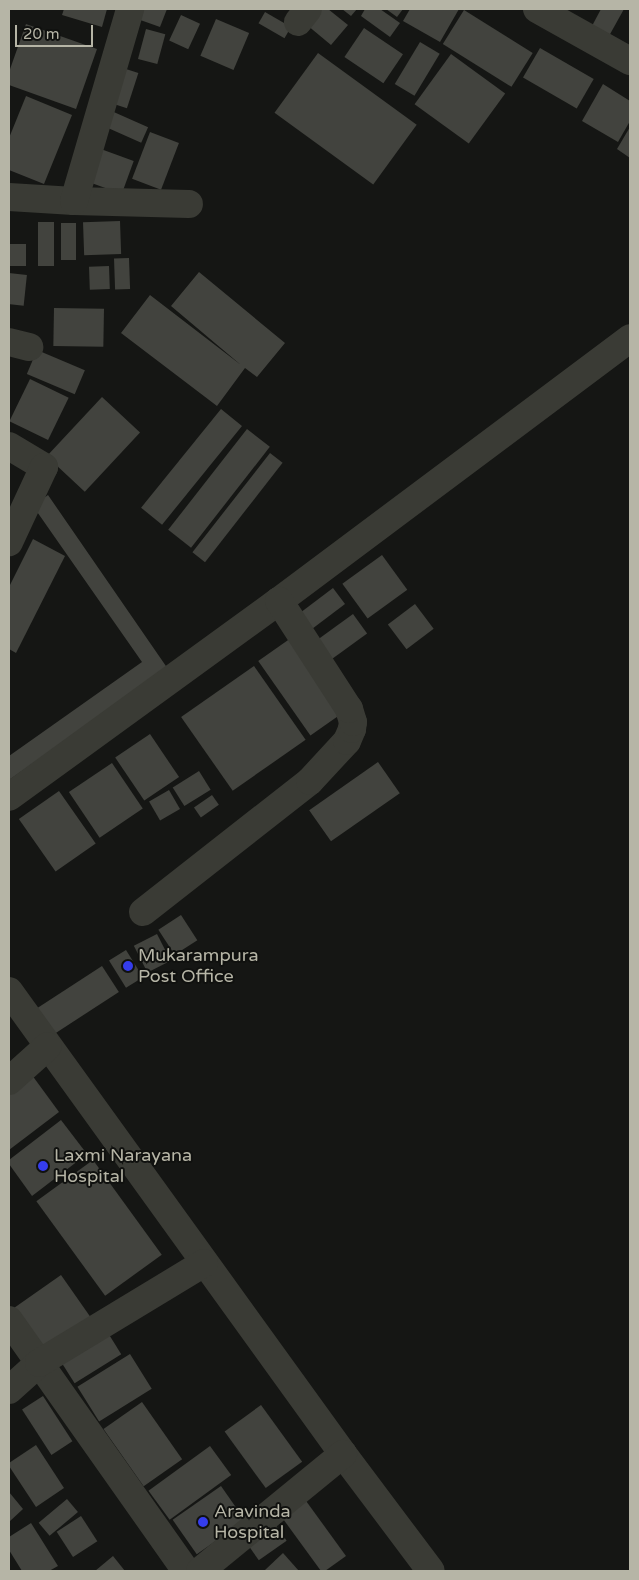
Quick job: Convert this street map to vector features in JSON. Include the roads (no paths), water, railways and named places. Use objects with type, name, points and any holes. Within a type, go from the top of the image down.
[{"type":"street","points":[[74,201],[130,9]]},
{"type":"street","points":[[537,9],[630,61]]},
{"type":"street","points":[[9,197],[189,204]]},
{"type":"street","points":[[9,796],[279,601],[630,338]]},
{"type":"street","points":[[9,446],[44,467],[9,542]]},
{"type":"street","points":[[143,912],[310,781],[347,741],[352,730],[353,722],[349,709],[279,601]]},
{"type":"street","points":[[9,991],[342,1454],[432,1571]]},
{"type":"street","points":[[9,1081],[48,1046]]},
{"type":"street","points":[[9,1390],[40,1363],[204,1263]]},
{"type":"street","points":[[9,1320],[186,1571]]},
{"type":"street","points":[[200,1571],[342,1454]]},
{"type":"place","name":"Mukarampura Post Office","points":[[128,966]]},
{"type":"place","name":"Laxmi Narayana Hospital","points":[[43,1166]]},
{"type":"place","name":"Aravinda Hospital","points":[[203,1522]]}]
